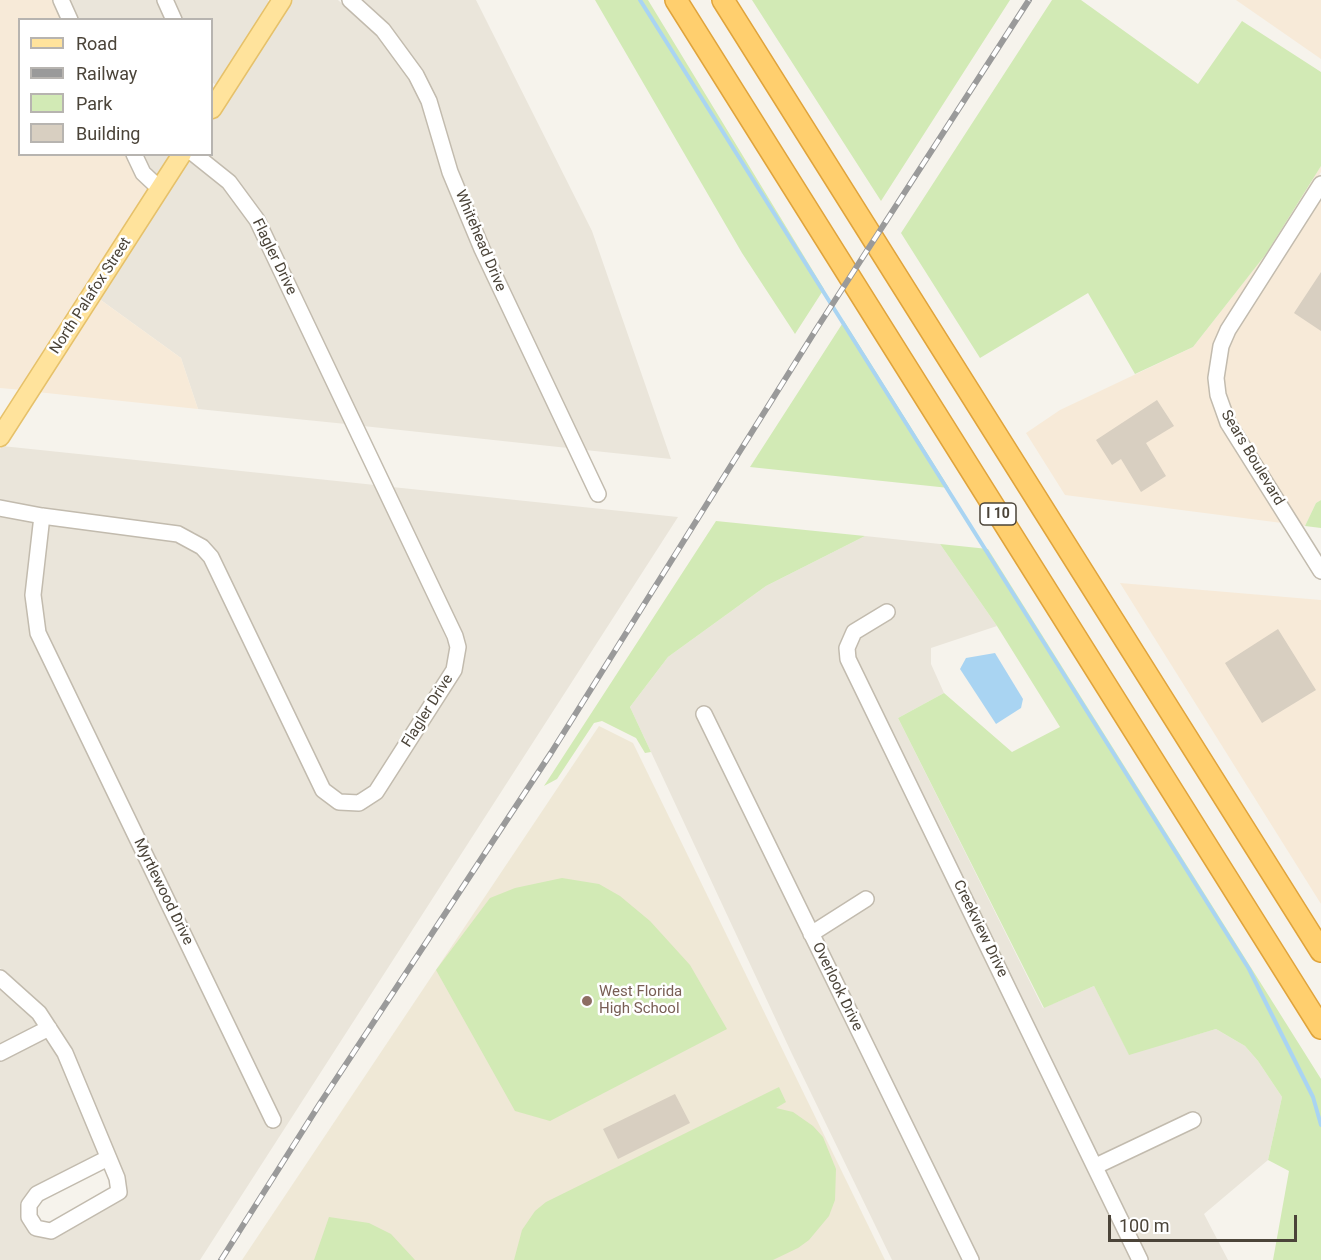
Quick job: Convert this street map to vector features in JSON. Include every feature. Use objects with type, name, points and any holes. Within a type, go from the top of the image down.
[{"type":"highway","name":"I 10","points":[[676,0],[1321,1028]]},
{"type":"highway","name":"I 10","points":[[723,0],[1321,951]]},
{"type":"main road","points":[[214,99],[282,0]]},
{"type":"main road","name":"North Palafox Street","points":[[0,437],[181,156]]},
{"type":"street","points":[[60,0],[69,18]]},
{"type":"street","points":[[165,0],[173,18]]},
{"type":"street","name":"Whitehead Drive","points":[[350,0],[383,30],[401,52],[420,84],[437,125],[450,172],[482,249],[598,494]]},
{"type":"street","points":[[135,156],[144,173],[160,189]]},
{"type":"street","name":"Flagler Drive","points":[[0,508],[42,516],[178,534],[202,547],[211,557],[323,790],[339,802],[359,803],[376,792],[454,670],[458,647],[455,636],[257,220],[229,182],[196,156]]},
{"type":"street","name":"Sears Boulevard","points":[[1321,184],[1228,330],[1221,346],[1216,378],[1222,409],[1228,423],[1321,571]]},
{"type":"street","name":"Myrtlewood Drive","points":[[42,516],[33,605],[38,633],[273,1119]]},
{"type":"street","name":"Creekview Drive","points":[[887,612],[854,632],[847,648],[848,659],[1140,1260]]},
{"type":"street","name":"Overlook Drive","points":[[704,714],[971,1260]]},
{"type":"street","points":[[812,934],[866,899]]},
{"type":"street","points":[[0,978],[39,1013],[65,1053],[117,1178],[119,1192],[113,1197],[51,1231],[36,1228],[29,1216],[29,1205],[37,1194],[108,1158]]},
{"type":"street","points":[[0,1053],[48,1028]]},
{"type":"street","points":[[1095,1166],[1193,1120]]},
{"type":"shaded area","points":[[0,0],[52,0],[61,18],[18,18],[18,156],[126,156],[138,178],[151,191],[23,390],[0,388]]},
{"type":"shaded area","points":[[69,0],[157,0],[166,18],[78,18]]},
{"type":"shaded area","points":[[173,0],[268,0],[271,5],[218,87],[213,83],[213,18],[182,18]]},
{"type":"shaded area","points":[[290,0],[338,0],[377,35],[409,78],[422,105],[475,252],[568,448],[363,426],[263,216],[234,177],[208,156],[213,156],[213,118]]},
{"type":"shaded area","points":[[361,0],[476,0],[592,231],[671,459],[585,450],[488,246],[457,170],[436,99],[422,71],[389,25]]},
{"type":"shaded area","points":[[1236,0],[1321,0],[1321,59]]},
{"type":"shaded area","points":[[143,156],[173,156],[158,179]]},
{"type":"shaded area","points":[[187,159],[223,186],[251,223],[346,424],[198,409],[181,358],[98,298]]},
{"type":"shaded area","points":[[1321,166],[1321,172],[1214,344],[1210,361],[1209,378],[1215,413],[1282,523],[1065,495],[1026,433],[1060,410],[1193,347],[1266,254]]},
{"type":"shaded area","points":[[1321,195],[1321,500],[1316,503],[1305,526],[1301,525],[1235,419],[1229,406],[1223,377],[1228,347],[1234,332]]},
{"type":"shaded area","points":[[98,298],[181,358],[198,409],[37,392]]},
{"type":"shaded area","points":[[2,446],[375,485],[451,649],[447,668],[371,789],[358,797],[343,796],[329,786],[217,553],[207,542],[195,533],[180,527],[13,505],[0,501],[0,449]]},
{"type":"shaded area","points":[[392,487],[678,517],[200,1260],[0,1260],[0,1061],[45,1036],[58,1056],[99,1155],[33,1189],[32,1234],[43,1238],[54,1237],[116,1203],[124,1196],[52,1019],[0,968],[0,515],[35,522],[26,596],[32,636],[269,1129],[282,1122],[45,630],[40,594],[48,524],[176,540],[197,552],[204,561],[317,793],[335,808],[349,811],[371,805],[382,795],[460,673],[464,659],[465,645]]},
{"type":"shaded area","points":[[865,536],[940,544],[997,626],[931,648],[931,664],[944,693],[898,718],[1043,1008],[1094,986],[1129,1054],[1216,1029],[1245,1046],[1282,1097],[1268,1160],[1204,1214],[1228,1260],[1148,1260],[1105,1169],[1202,1122],[1197,1111],[1099,1157],[855,657],[854,648],[860,637],[896,613],[890,603],[851,627],[840,649],[841,663],[1132,1260],[979,1260],[821,936],[875,900],[868,890],[815,925],[707,705],[695,713],[963,1260],[892,1260],[792,1054],[630,707],[668,657],[766,586]]},
{"type":"shaded area","points":[[1120,583],[1321,600],[1321,904]]},
{"type":"shaded area","name":"West Florida High School","points":[[599,726],[633,743],[885,1260],[242,1260]]},
{"type":"shaded area","points":[[0,987],[39,1026],[0,1046]]},
{"type":"green space","points":[[595,0],[648,0],[824,289],[795,334],[742,253]]},
{"type":"green space","points":[[752,0],[1010,0],[881,201]]},
{"type":"green space","points":[[1052,0],[1081,0],[1198,84],[1242,21],[1321,72],[1321,166],[1266,254],[1193,347],[1135,374],[1088,293],[980,358],[901,233]]},
{"type":"green space","points":[[844,321],[949,488],[750,467]]},
{"type":"green space","points":[[1321,500],[1321,528],[1305,526],[1316,503]]},
{"type":"green space","points":[[716,521],[865,536],[766,586],[668,657],[630,707],[651,752],[645,753],[636,738],[602,721],[594,723],[557,779],[544,786]]},
{"type":"green space","points":[[940,544],[988,549],[1321,1079],[1321,1260],[1273,1260],[1289,1171],[1268,1160],[1282,1097],[1245,1046],[1216,1029],[1129,1055],[1094,986],[1044,1008],[898,718],[944,693],[1012,752],[1060,727],[997,626]]},
{"type":"green space","points":[[562,878],[599,884],[620,896],[650,921],[690,965],[727,1029],[550,1121],[515,1111],[436,970],[490,898],[515,888]]},
{"type":"green space","points":[[779,1087],[786,1102],[776,1108],[793,1112],[813,1126],[823,1137],[836,1169],[835,1200],[829,1216],[809,1240],[798,1248],[773,1260],[514,1260],[522,1230],[535,1211],[546,1202]]},
{"type":"green space","points":[[329,1217],[369,1223],[391,1234],[415,1260],[314,1260]]},
{"type":"water","points":[[995,653],[1023,699],[1021,708],[996,724],[960,669],[966,658]]},
{"type":"building","points":[[1321,272],[1321,331],[1294,313]]},
{"type":"building","points":[[1157,400],[1174,426],[1146,443],[1166,476],[1141,492],[1121,459],[1112,465],[1096,440]]},
{"type":"building","points":[[1278,629],[1316,690],[1262,723],[1225,663]]},
{"type":"building","points":[[675,1094],[690,1123],[618,1159],[603,1129]]},
{"type":"waterway","points":[[640,0],[1249,969],[1313,1097],[1321,1125]]},
{"type":"railway","points":[[221,1260],[319,1105],[551,753],[817,328],[1029,0]]},
{"type":"place","name":"West Florida High School","points":[[587,1001]]}]
